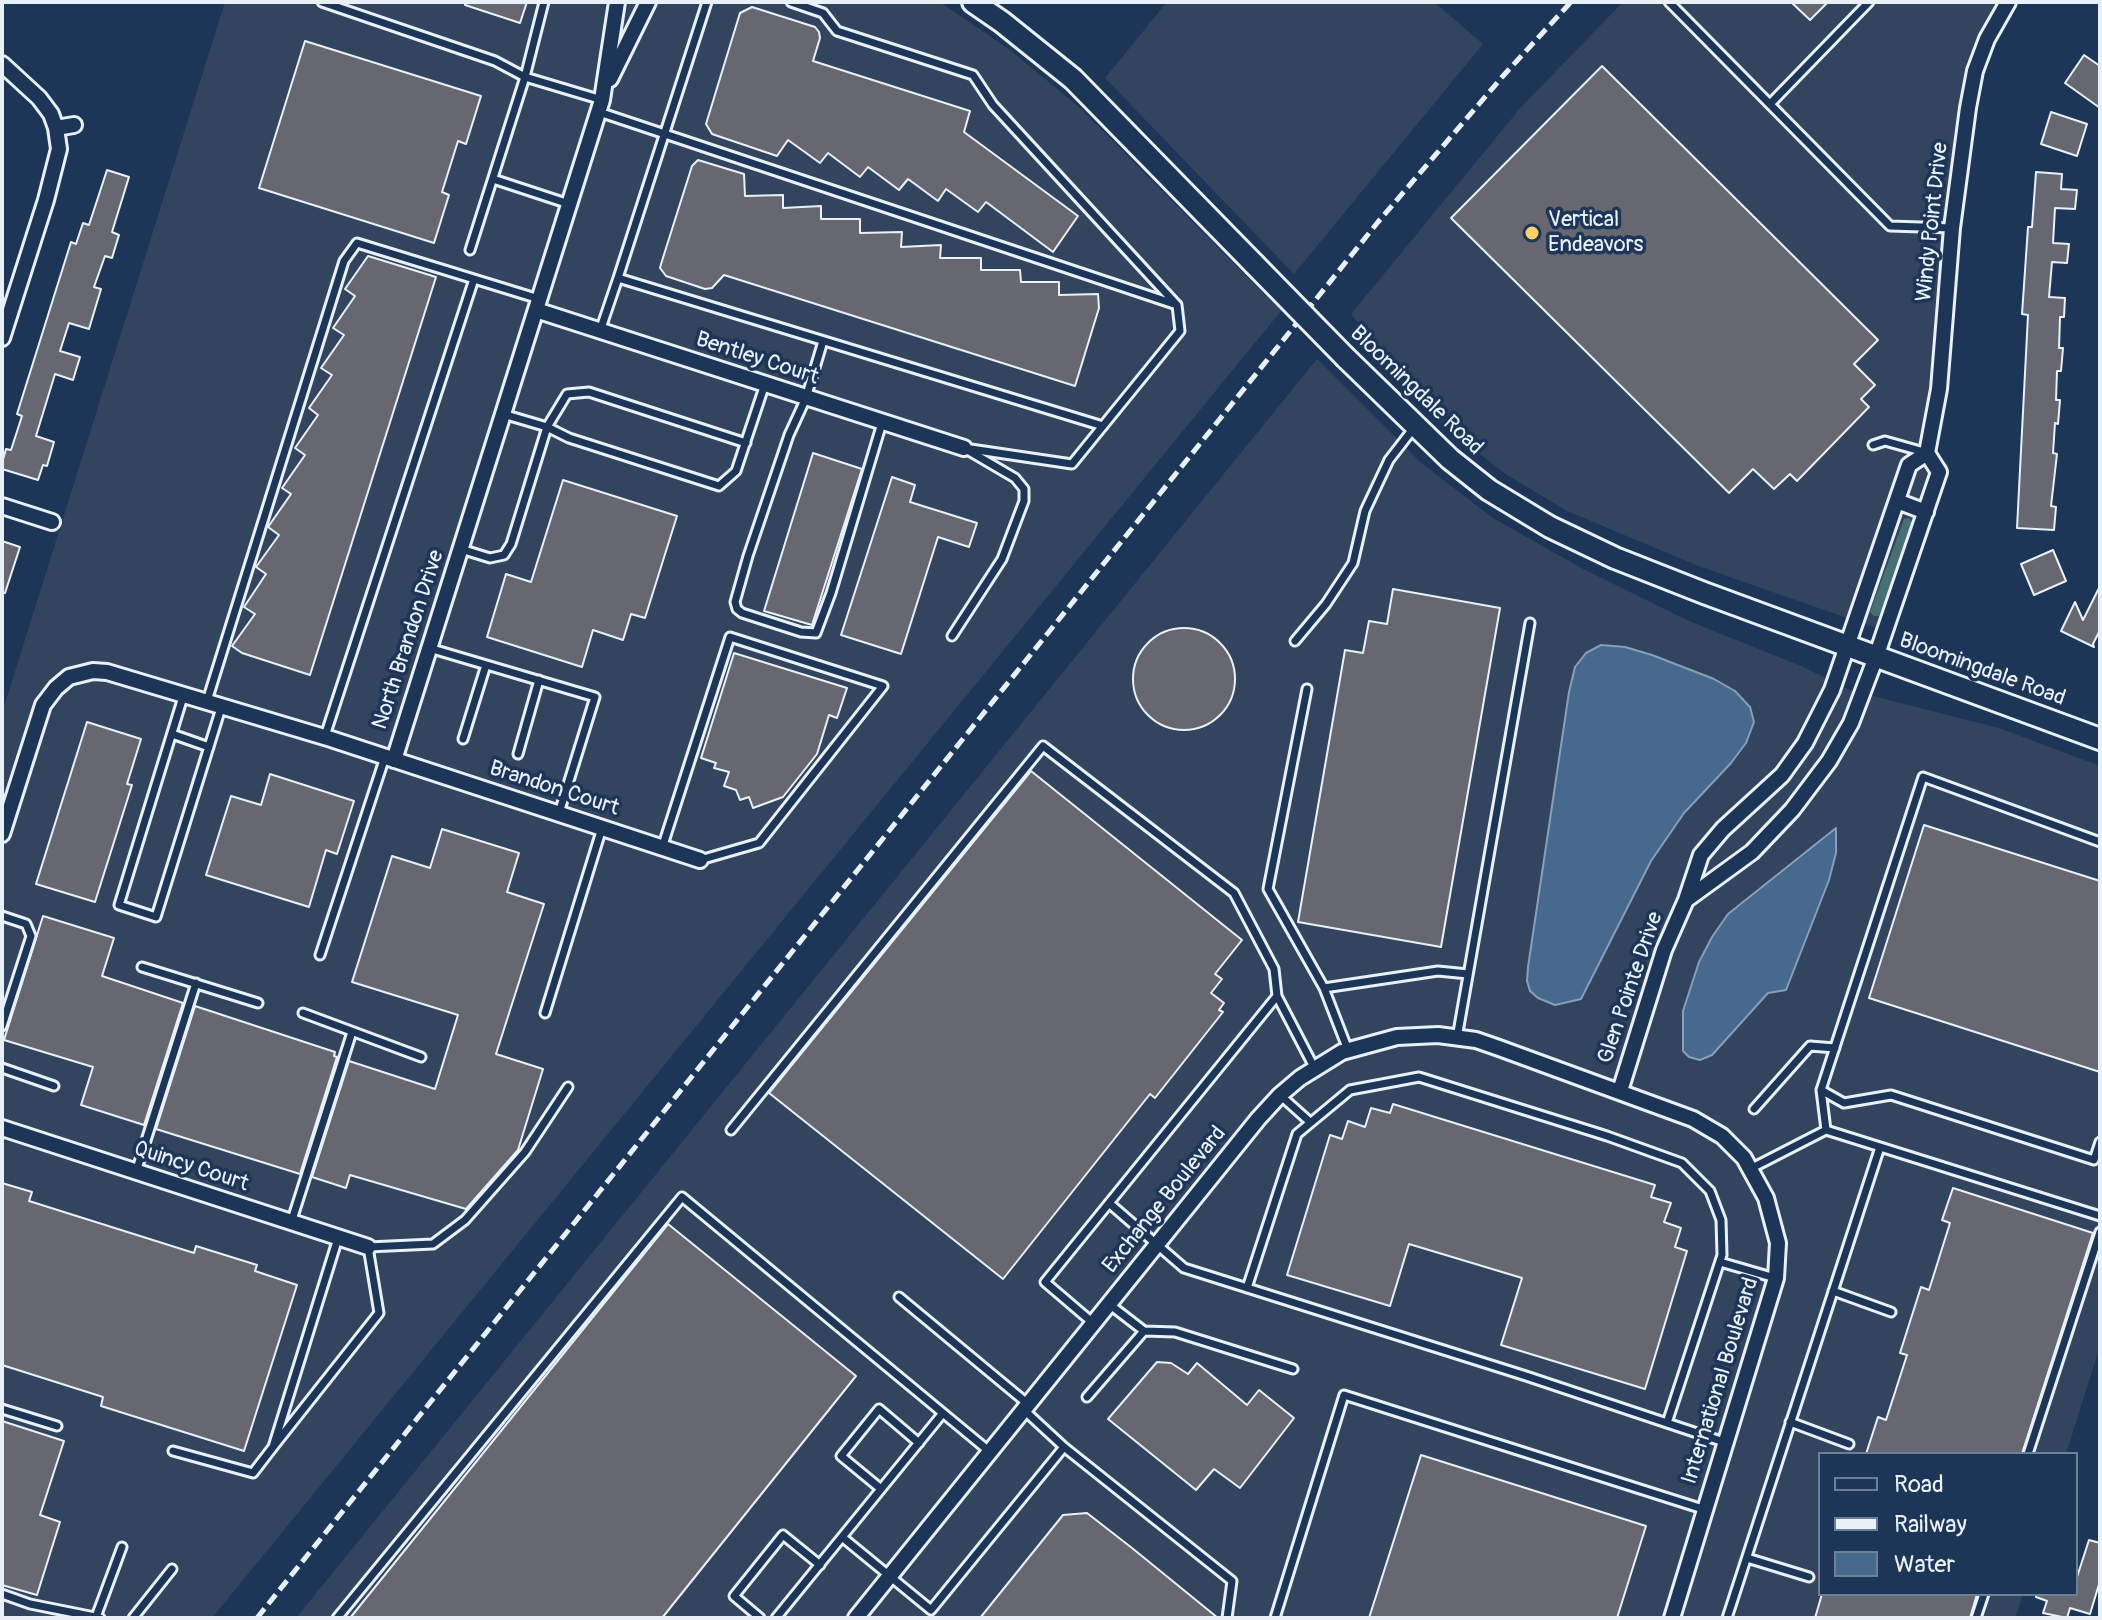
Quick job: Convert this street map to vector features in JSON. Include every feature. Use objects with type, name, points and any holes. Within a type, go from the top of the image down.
[{"type":"main road","name":"Bloomingdale Road","points":[[973,2],[1011,28],[1073,79],[1414,427],[1489,490],[1561,533],[1615,558],[2100,739]]},
{"type":"street","name":"North Brandon Drive","points":[[602,101],[617,2]]},
{"type":"street","name":"North Brandon Drive","points":[[2,834],[43,705],[56,688],[79,672],[107,672],[390,758],[461,549],[602,101],[648,2]]},
{"type":"street","name":"Windy Point Drive","points":[[1876,657],[1939,472],[1927,453],[1939,389],[1952,228],[1975,71],[1987,39],[2008,2]]},
{"type":"street","points":[[2,64],[39,98],[51,114],[59,149],[57,165],[2,338]]},
{"type":"street","points":[[56,128],[74,125]]},
{"type":"street","name":"Bentley Court","points":[[538,304],[600,331],[964,448]]},
{"type":"street","name":"Windy Point Drive","points":[[1847,646],[1909,465],[1927,453]]},
{"type":"street","points":[[1897,501],[1926,512]]},
{"type":"street","points":[[2,506],[52,522]]},
{"type":"street","name":"Glen Pointe Drive","points":[[1620,1091],[1664,950],[1701,855],[1723,829],[1782,775],[1805,743],[1827,700],[1847,646]]},
{"type":"street","name":"Glen Pointe Drive","points":[[1686,900],[1752,852],[1792,810],[1829,761],[1851,723],[1876,657]]},
{"type":"street","name":"Brandon Court","points":[[390,758],[700,860]]},
{"type":"street","name":"Exchange Boulevard","points":[[856,1618],[1280,1095],[1315,1069],[1348,1050],[1397,1037],[1438,1035],[1487,1044],[1620,1091]]},
{"type":"street","name":"International Boulevard","points":[[1620,1091],[1693,1119],[1722,1136],[1752,1168],[1766,1198],[1778,1243],[1776,1278],[1672,1618]]},
{"type":"street","name":"Quincy Court","points":[[2,1128],[368,1247]]},
{"type":"lane","points":[[322,2],[495,61],[525,77],[602,101],[666,134],[1177,305]]},
{"type":"lane","points":[[470,250],[525,77],[544,2]]},
{"type":"lane","points":[[600,331],[707,2]]},
{"type":"lane","points":[[791,2],[823,13],[837,31],[973,75],[993,105],[1177,305],[1180,331],[1072,464],[964,448]]},
{"type":"lane","points":[[1669,2],[1890,226],[1952,228]]},
{"type":"lane","points":[[1770,104],[1869,2]]},
{"type":"lane","points":[[493,179],[569,204]]},
{"type":"lane","points":[[183,697],[119,905],[156,917],[209,747],[214,706],[344,261],[357,243],[474,279],[538,304]]},
{"type":"lane","points":[[618,278],[1103,426]]},
{"type":"lane","points":[[324,737],[474,279]]},
{"type":"lane","points":[[823,341],[806,398],[769,492],[735,602],[742,613],[816,633],[882,423]]},
{"type":"lane","points":[[503,414],[719,486],[736,471],[765,384]]},
{"type":"lane","points":[[461,549],[490,558],[504,555],[511,544],[547,427],[567,394],[589,392],[746,443]]},
{"type":"lane","points":[[1295,641],[1326,604],[1353,563],[1365,511],[1389,460],[1414,427]]},
{"type":"lane","points":[[1873,445],[1885,441],[1927,453]]},
{"type":"lane","points":[[952,636],[1002,559],[1024,501],[1024,489],[1015,478],[964,448]]},
{"type":"lane","points":[[1457,1038],[1530,623]]},
{"type":"lane","points":[[662,848],[730,637],[883,686],[759,843],[700,860]]},
{"type":"lane","points":[[429,648],[595,697],[559,814]]},
{"type":"lane","points":[[463,739],[486,665]]},
{"type":"lane","points":[[518,754],[539,680]]},
{"type":"lane","points":[[1307,689],[1268,889],[1324,988],[1348,1050]]},
{"type":"lane","points":[[172,734],[209,747]]},
{"type":"lane","points":[[731,1130],[1043,746],[1234,893],[1274,969],[1277,996],[1315,1069]]},
{"type":"lane","points":[[320,955],[390,758]]},
{"type":"lane","points":[[1826,1130],[1821,1090],[1923,777],[2100,842]]},
{"type":"lane","points":[[545,1013],[602,828]]},
{"type":"lane","points":[[2,916],[26,924],[31,936],[2,1026]]},
{"type":"lane","points":[[142,967],[258,1003]]},
{"type":"lane","points":[[1324,988],[1438,971],[1468,974]]},
{"type":"lane","points":[[136,1172],[196,983]]},
{"type":"lane","points":[[1093,1323],[1045,1282],[1277,996]]},
{"type":"lane","points":[[303,1013],[421,1057]]},
{"type":"lane","points":[[291,1223],[352,1032]]},
{"type":"lane","points":[[1754,1109],[1810,1046],[1835,1048]]},
{"type":"lane","points":[[2,1068],[54,1086]]},
{"type":"lane","points":[[1247,1288],[1297,1134],[1350,1090],[1419,1077],[1607,1136],[1682,1163],[1710,1191],[1721,1220],[1720,1262],[1667,1423]]},
{"type":"lane","points":[[173,1451],[253,1473],[379,1313],[368,1247],[433,1244],[465,1220],[525,1152],[568,1087]]},
{"type":"lane","points":[[1821,1090],[1844,1103],[1891,1095],[2094,1160],[2100,1142]]},
{"type":"lane","points":[[1280,1095],[1310,1122]]},
{"type":"lane","points":[[1752,1168],[1826,1130],[2100,1216]]},
{"type":"lane","points":[[1727,1618],[1880,1147]]},
{"type":"lane","points":[[337,1618],[682,1197],[990,1452]]},
{"type":"lane","points":[[1109,1203],[1184,1268],[1727,1443]]},
{"type":"lane","points":[[2029,1452],[2100,1232]]},
{"type":"lane","points":[[273,1447],[338,1238]]},
{"type":"lane","points":[[1720,1262],[1776,1278]]},
{"type":"lane","points":[[1833,1291],[1891,1312]]},
{"type":"lane","points":[[899,1297],[1026,1407],[1064,1447],[1232,1581],[1227,1618]]},
{"type":"lane","points":[[1109,1304],[1144,1331],[1175,1332],[1293,1369]]},
{"type":"lane","points":[[1087,1397],[1144,1331]]},
{"type":"lane","points":[[1275,1618],[1344,1395],[1706,1510]]},
{"type":"lane","points":[[2,1409],[57,1426]]},
{"type":"lane","points":[[881,1489],[841,1456],[879,1409],[919,1443]]},
{"type":"lane","points":[[776,1618],[943,1413]]},
{"type":"lane","points":[[1790,1422],[1849,1444]]},
{"type":"lane","points":[[842,1537],[931,1610],[1064,1447]]},
{"type":"lane","points":[[760,1618],[734,1596],[783,1535],[820,1565]]},
{"type":"lane","points":[[2,1594],[30,1604],[98,1617],[122,1547]]},
{"type":"lane","points":[[1747,1558],[1809,1577]]},
{"type":"lane","points":[[133,1618],[172,1569]]},
{"type":"lane","points":[[1976,1618],[1983,1596]]},
{"type":"shaded area","points":[[225,2],[940,2],[1010,50],[1079,107],[1281,311],[212,1618],[2,1618],[2,713]]},
{"type":"shaded area","points":[[1167,2],[1434,2],[1483,44],[1294,274],[1105,78]]},
{"type":"shaded area","points":[[1623,2],[2000,2],[1980,34],[1963,89],[1928,448],[1949,465],[1893,634],[1701,567],[1567,511],[1504,473],[1442,424],[1351,314],[1522,106]]},
{"type":"shaded area","points":[[1317,359],[1420,462],[1493,518],[1585,570],[1689,621],[1801,666],[1850,690],[2002,729],[2100,766],[2100,1346],[2067,1452],[1818,1452],[1818,1596],[2022,1596],[2015,1618],[296,1618]]},
{"type":"green space","points":[[1909,518],[1913,523],[1879,616],[1874,616],[1870,612],[1904,519]]},
{"type":"water","points":[[1601,645],[1625,647],[1652,655],[1714,679],[1735,691],[1750,707],[1754,722],[1746,743],[1684,813],[1651,861],[1581,999],[1555,1005],[1530,991],[1528,967],[1569,692],[1575,667],[1586,653]]},
{"type":"water","points":[[1836,828],[1836,853],[1829,880],[1786,990],[1768,993],[1712,1055],[1700,1060],[1689,1057],[1683,1051],[1683,1011],[1699,962],[1712,937],[1728,914]]},
{"type":"building","points":[[465,2],[527,2],[520,23],[465,5]]},
{"type":"building","points":[[1791,2],[1828,2],[1810,20]]},
{"type":"building","points":[[752,7],[815,27],[820,38],[813,61],[970,111],[964,132],[1078,216],[1053,252],[986,202],[978,212],[946,189],[938,201],[908,179],[899,190],[868,167],[860,177],[828,153],[820,163],[788,140],[777,156],[712,134],[706,124],[740,13]]},
{"type":"building","points":[[305,41],[481,96],[466,144],[458,141],[442,192],[449,195],[434,243],[259,188]]},
{"type":"building","points":[[2084,55],[2100,66],[2100,108],[2065,83]]},
{"type":"building","points":[[1602,66],[1878,340],[1854,364],[1875,385],[1861,399],[1869,407],[1797,481],[1790,474],[1774,489],[1753,469],[1729,493],[1451,218]]},
{"type":"building","points":[[2051,112],[2087,124],[2077,156],[2041,144]]},
{"type":"building","points":[[698,160],[744,174],[745,196],[783,195],[783,208],[821,206],[821,219],[860,219],[860,233],[902,232],[901,247],[941,245],[940,258],[981,258],[981,270],[1020,270],[1021,282],[1059,282],[1059,295],[1098,294],[1099,308],[1075,386],[724,275],[712,288],[705,289],[666,276],[660,268],[661,264],[692,166]]},
{"type":"building","points":[[107,170],[129,177],[112,232],[119,235],[112,258],[105,256],[94,287],[101,289],[89,329],[69,323],[60,351],[80,357],[73,380],[55,374],[36,436],[54,442],[47,466],[43,465],[38,480],[2,469],[2,463],[6,449],[11,450],[22,416],[17,414],[71,242],[76,244],[83,223],[89,225]]},
{"type":"building","points":[[2036,172],[2062,174],[2061,189],[2077,190],[2075,209],[2055,208],[2053,243],[2069,244],[2067,263],[2052,262],[2049,297],[2065,298],[2064,317],[2060,317],[2059,348],[2063,348],[2061,371],[2057,371],[2056,400],[2060,400],[2053,453],[2057,454],[2051,506],[2056,507],[2054,530],[2017,528],[2028,315],[2022,314],[2028,227],[2032,227]]},
{"type":"building","points":[[368,256],[436,277],[310,675],[242,653],[232,646],[255,614],[244,607],[266,574],[256,567],[279,535],[268,527],[291,494],[282,488],[305,455],[295,448],[318,415],[309,408],[332,375],[321,368],[344,335],[333,328],[355,296],[345,289]]},
{"type":"building","points":[[813,453],[862,469],[812,625],[764,611]]},
{"type":"building","points":[[892,477],[915,485],[910,502],[977,523],[969,547],[938,537],[901,654],[841,635]]},
{"type":"building","points":[[563,480],[677,516],[645,618],[631,614],[623,640],[593,630],[582,667],[487,637],[506,574],[531,582]]},
{"type":"building","points":[[2,541],[20,547],[5,593],[2,593]]},
{"type":"building","points":[[2053,550],[2066,581],[2034,595],[2021,564]]},
{"type":"building","points":[[2100,586],[2100,630],[2094,647],[2061,631],[2075,602],[2083,620]]},
{"type":"building","points":[[1393,589],[1500,608],[1441,947],[1298,922],[1345,650],[1363,653],[1369,621],[1387,624]]},
{"type":"building","points":[[1184,628],[1203,632],[1220,643],[1231,660],[1235,679],[1231,698],[1220,715],[1203,726],[1184,730],[1165,726],[1148,715],[1137,698],[1133,679],[1137,660],[1148,643],[1165,632]]},
{"type":"building","points":[[734,653],[847,688],[837,718],[829,715],[817,754],[783,797],[753,808],[749,797],[740,800],[736,790],[724,786],[729,772],[714,768],[716,763],[701,758]]},
{"type":"building","points":[[87,722],[141,739],[127,784],[132,785],[95,902],[36,884]]},
{"type":"building","points":[[1031,771],[1242,940],[1215,974],[1222,979],[1211,993],[1224,1003],[1219,1010],[1223,1012],[1155,1098],[1150,1094],[1003,1279],[769,1093]]},
{"type":"building","points":[[270,774],[354,801],[337,854],[326,850],[309,907],[206,875],[231,796],[261,805]]},
{"type":"building","points":[[1924,825],[2100,881],[2100,1072],[1869,998]]},
{"type":"building","points":[[442,829],[519,853],[507,892],[544,904],[496,1054],[543,1069],[518,1150],[466,1209],[350,1175],[346,1188],[312,1177],[349,1061],[435,1089],[458,1015],[352,982],[392,856],[430,868]]},
{"type":"building","points":[[43,916],[114,938],[102,976],[183,1003],[144,1125],[81,1105],[93,1067],[4,1040]]},
{"type":"building","points":[[195,1006],[335,1052],[334,1056],[337,1057],[300,1174],[156,1129]]},
{"type":"building","points":[[1393,1104],[1655,1185],[1651,1197],[1671,1203],[1664,1222],[1681,1228],[1675,1247],[1687,1251],[1645,1389],[1501,1345],[1522,1278],[1409,1244],[1390,1306],[1287,1275],[1330,1135],[1342,1139],[1348,1121],[1365,1127],[1371,1108],[1390,1113]]},
{"type":"building","points":[[2,1183],[32,1192],[29,1201],[194,1253],[196,1246],[257,1265],[255,1271],[297,1285],[244,1451],[101,1406],[103,1397],[2,1365]]},
{"type":"building","points":[[1953,1188],[2093,1233],[2023,1452],[1867,1452],[1878,1417],[1886,1420],[1907,1355],[1900,1353],[1921,1287],[1929,1290],[1950,1223],[1942,1220]]},
{"type":"building","points":[[668,1224],[856,1376],[662,1618],[350,1618]]},
{"type":"building","points":[[1157,1362],[1171,1363],[1188,1374],[1197,1363],[1247,1405],[1259,1390],[1294,1418],[1240,1488],[1214,1469],[1196,1490],[1108,1419]]},
{"type":"building","points":[[2,1421],[64,1441],[40,1515],[60,1522],[37,1595],[2,1585]]},
{"type":"building","points":[[1421,1455],[1646,1526],[1617,1618],[1369,1618]]},
{"type":"building","points":[[1087,1513],[1218,1618],[980,1618],[1063,1515]]},
{"type":"building","points":[[2089,1540],[2100,1543],[2100,1581],[2090,1614],[2070,1608],[2067,1618],[2043,1613],[2047,1601],[2036,1596],[2078,1596],[2078,1574]]},
{"type":"building","points":[[1821,1596],[1976,1596],[1970,1618],[1815,1618]]},
{"type":"railway","points":[[257,1618],[1378,222],[1571,2]]},
{"type":"place","name":"Vertical Endeavors","points":[[1532,233]]}]
